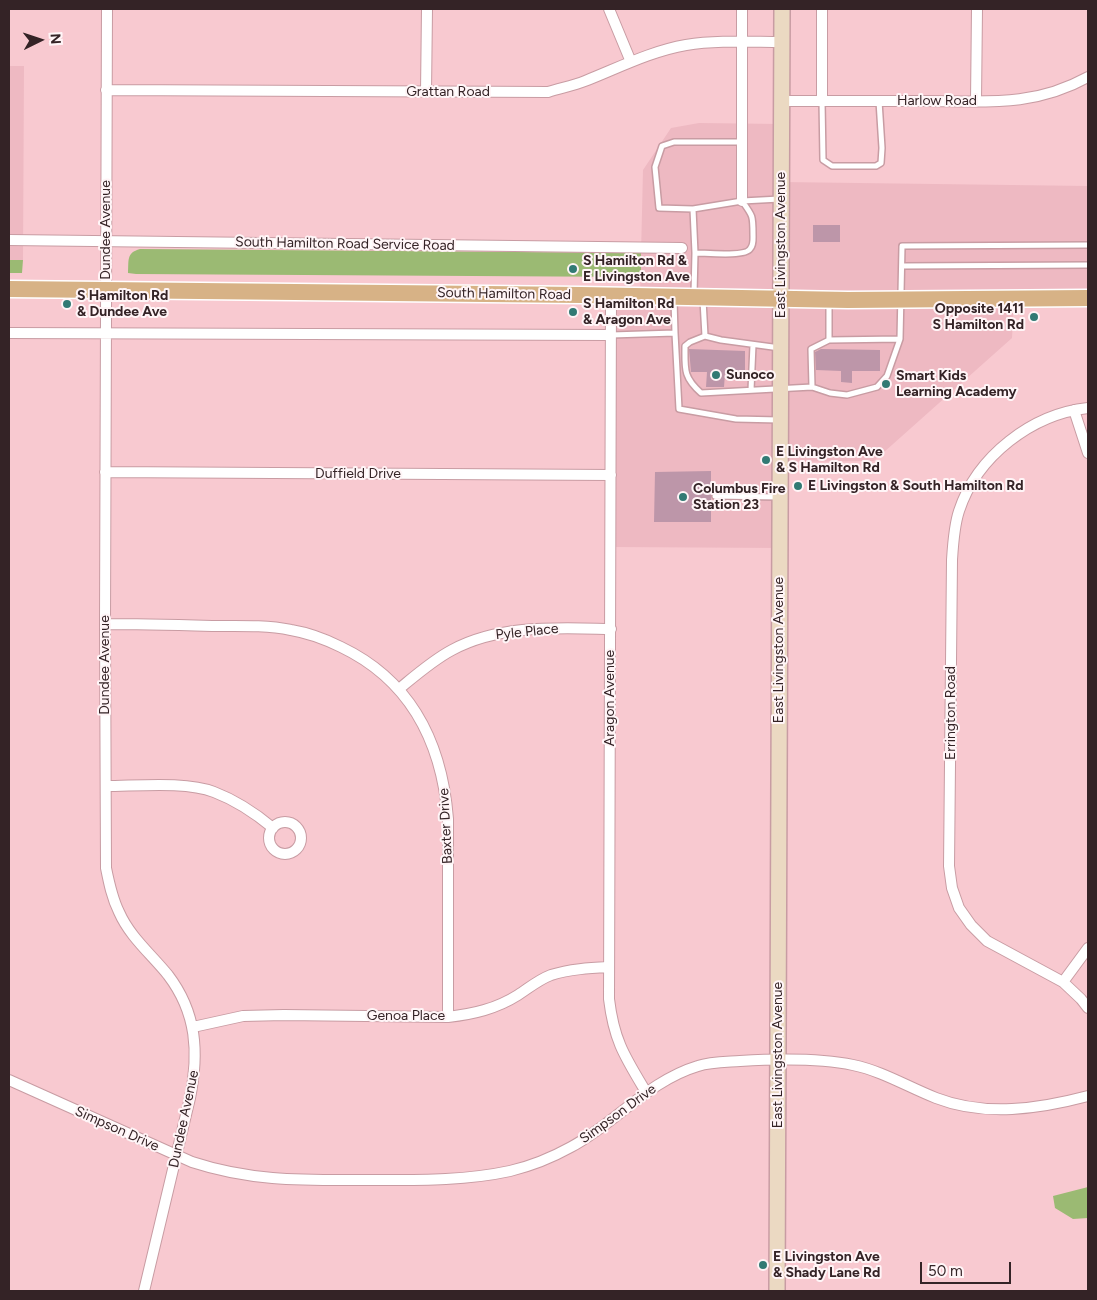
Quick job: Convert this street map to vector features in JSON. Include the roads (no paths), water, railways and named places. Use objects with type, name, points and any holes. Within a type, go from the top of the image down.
[{"type":"main road","name":"East Livingston Avenue","points":[[777,1291],[782,9]]},
{"type":"main road","name":"South Hamilton Road","points":[[9,289],[611,295],[829,300],[1088,298]]},
{"type":"street","name":"Dundee Avenue","points":[[107,9],[106,868],[111,891],[119,912],[131,932],[168,975],[177,990],[188,1012],[195,1044],[194,1080],[144,1291]]},
{"type":"street","points":[[426,92],[427,9]]},
{"type":"street","points":[[608,9],[631,62]]},
{"type":"street","points":[[742,9],[742,201]]},
{"type":"street","points":[[822,9],[822,101]]},
{"type":"street","points":[[976,9],[976,101]]},
{"type":"street","name":"Grattan Road","points":[[106,90],[548,92],[582,82],[631,62],[685,45],[707,42],[782,42]]},
{"type":"street","name":"Harlow Road","points":[[781,101],[1009,101],[1047,95],[1076,84],[1088,77]]},
{"type":"street","name":"South Hamilton Road Service Road","points":[[9,240],[682,248]]},
{"type":"street","name":"Aragon Avenue","points":[[611,295],[609,999],[617,1039],[623,1054],[646,1092]]},
{"type":"street","points":[[9,333],[611,335]]},
{"type":"street","name":"Errington Road","points":[[1088,408],[1074,410],[1046,420],[1024,431],[1002,447],[982,466],[969,488],[959,511],[952,560],[949,866],[952,888],[960,908],[971,925],[987,941],[1063,982],[1088,1008]]},
{"type":"street","points":[[1074,410],[1088,453]]},
{"type":"street","name":"Duffield Drive","points":[[105,472],[611,475]]},
{"type":"street","name":"Baxter Drive","points":[[105,624],[260,626],[291,630],[318,636],[356,654],[377,669],[399,689],[414,709],[435,750],[443,775],[448,819],[448,1017]]},
{"type":"street","name":"Pyle Place","points":[[399,689],[426,667],[452,650],[478,639],[537,628],[611,628]]},
{"type":"street","points":[[106,786],[189,787],[212,791],[258,815],[273,828]]},
{"type":"street","points":[[1063,982],[1088,948]]},
{"type":"street","name":"Genoa Place","points":[[192,1027],[243,1016],[448,1017],[485,1011],[502,1004],[550,975],[570,970],[609,967]]},
{"type":"street","name":"Simpson Drive","points":[[9,1080],[177,1156],[211,1168],[280,1180],[420,1180],[467,1177],[511,1171],[573,1146],[606,1125],[646,1092],[663,1081],[698,1066],[739,1061],[829,1062],[854,1065],[895,1080],[937,1099],[995,1110],[1025,1109],[1054,1105],[1088,1096]]},
{"type":"lane","points":[[822,101],[823,160],[832,166],[876,166],[881,163],[879,101]]},
{"type":"lane","points":[[742,142],[674,142],[662,146],[655,166],[659,208],[692,208],[742,201],[781,199]]},
{"type":"lane","points":[[695,253],[734,254],[746,253],[750,250],[753,243],[753,215],[742,201]]},
{"type":"lane","points":[[692,208],[698,297],[705,336]]},
{"type":"lane","points":[[780,348],[705,336],[685,346],[685,373],[691,384],[701,393],[812,387],[830,393],[847,395],[878,387],[887,376],[900,339],[902,246],[1088,245]]},
{"type":"lane","points":[[902,266],[1088,265]]},
{"type":"lane","points":[[674,297],[679,409],[736,418],[780,420]]},
{"type":"lane","points":[[828,340],[829,300]]},
{"type":"lane","points":[[611,335],[675,333]]},
{"type":"lane","points":[[812,387],[810,349],[828,340],[900,339]]},
{"type":"lane","points":[[751,390],[753,345]]},
{"type":"lane","points":[[715,496],[780,497]]},
{"type":"place","name":"S Hamilton Rd & E Livingston Ave","points":[[573,269]]},
{"type":"place","name":"S Hamilton Rd & Dundee Ave","points":[[67,304]]},
{"type":"place","name":"S Hamilton Rd & Aragon Ave","points":[[573,312]]},
{"type":"place","name":"Opposite 1411 S Hamilton Rd","points":[[1034,317]]},
{"type":"place","name":"Sunoco","points":[[716,375]]},
{"type":"place","name":"Smart Kids Learning Academy","points":[[886,384]]},
{"type":"place","name":"E Livingston Ave & S Hamilton Rd","points":[[766,460]]},
{"type":"place","name":"E Livingston & South Hamilton Rd","points":[[798,486]]},
{"type":"place","name":"Columbus Fire Station 23","points":[[683,497]]},
{"type":"place","name":"E Livingston Ave & Shady Lane Rd","points":[[763,1265]]}]
